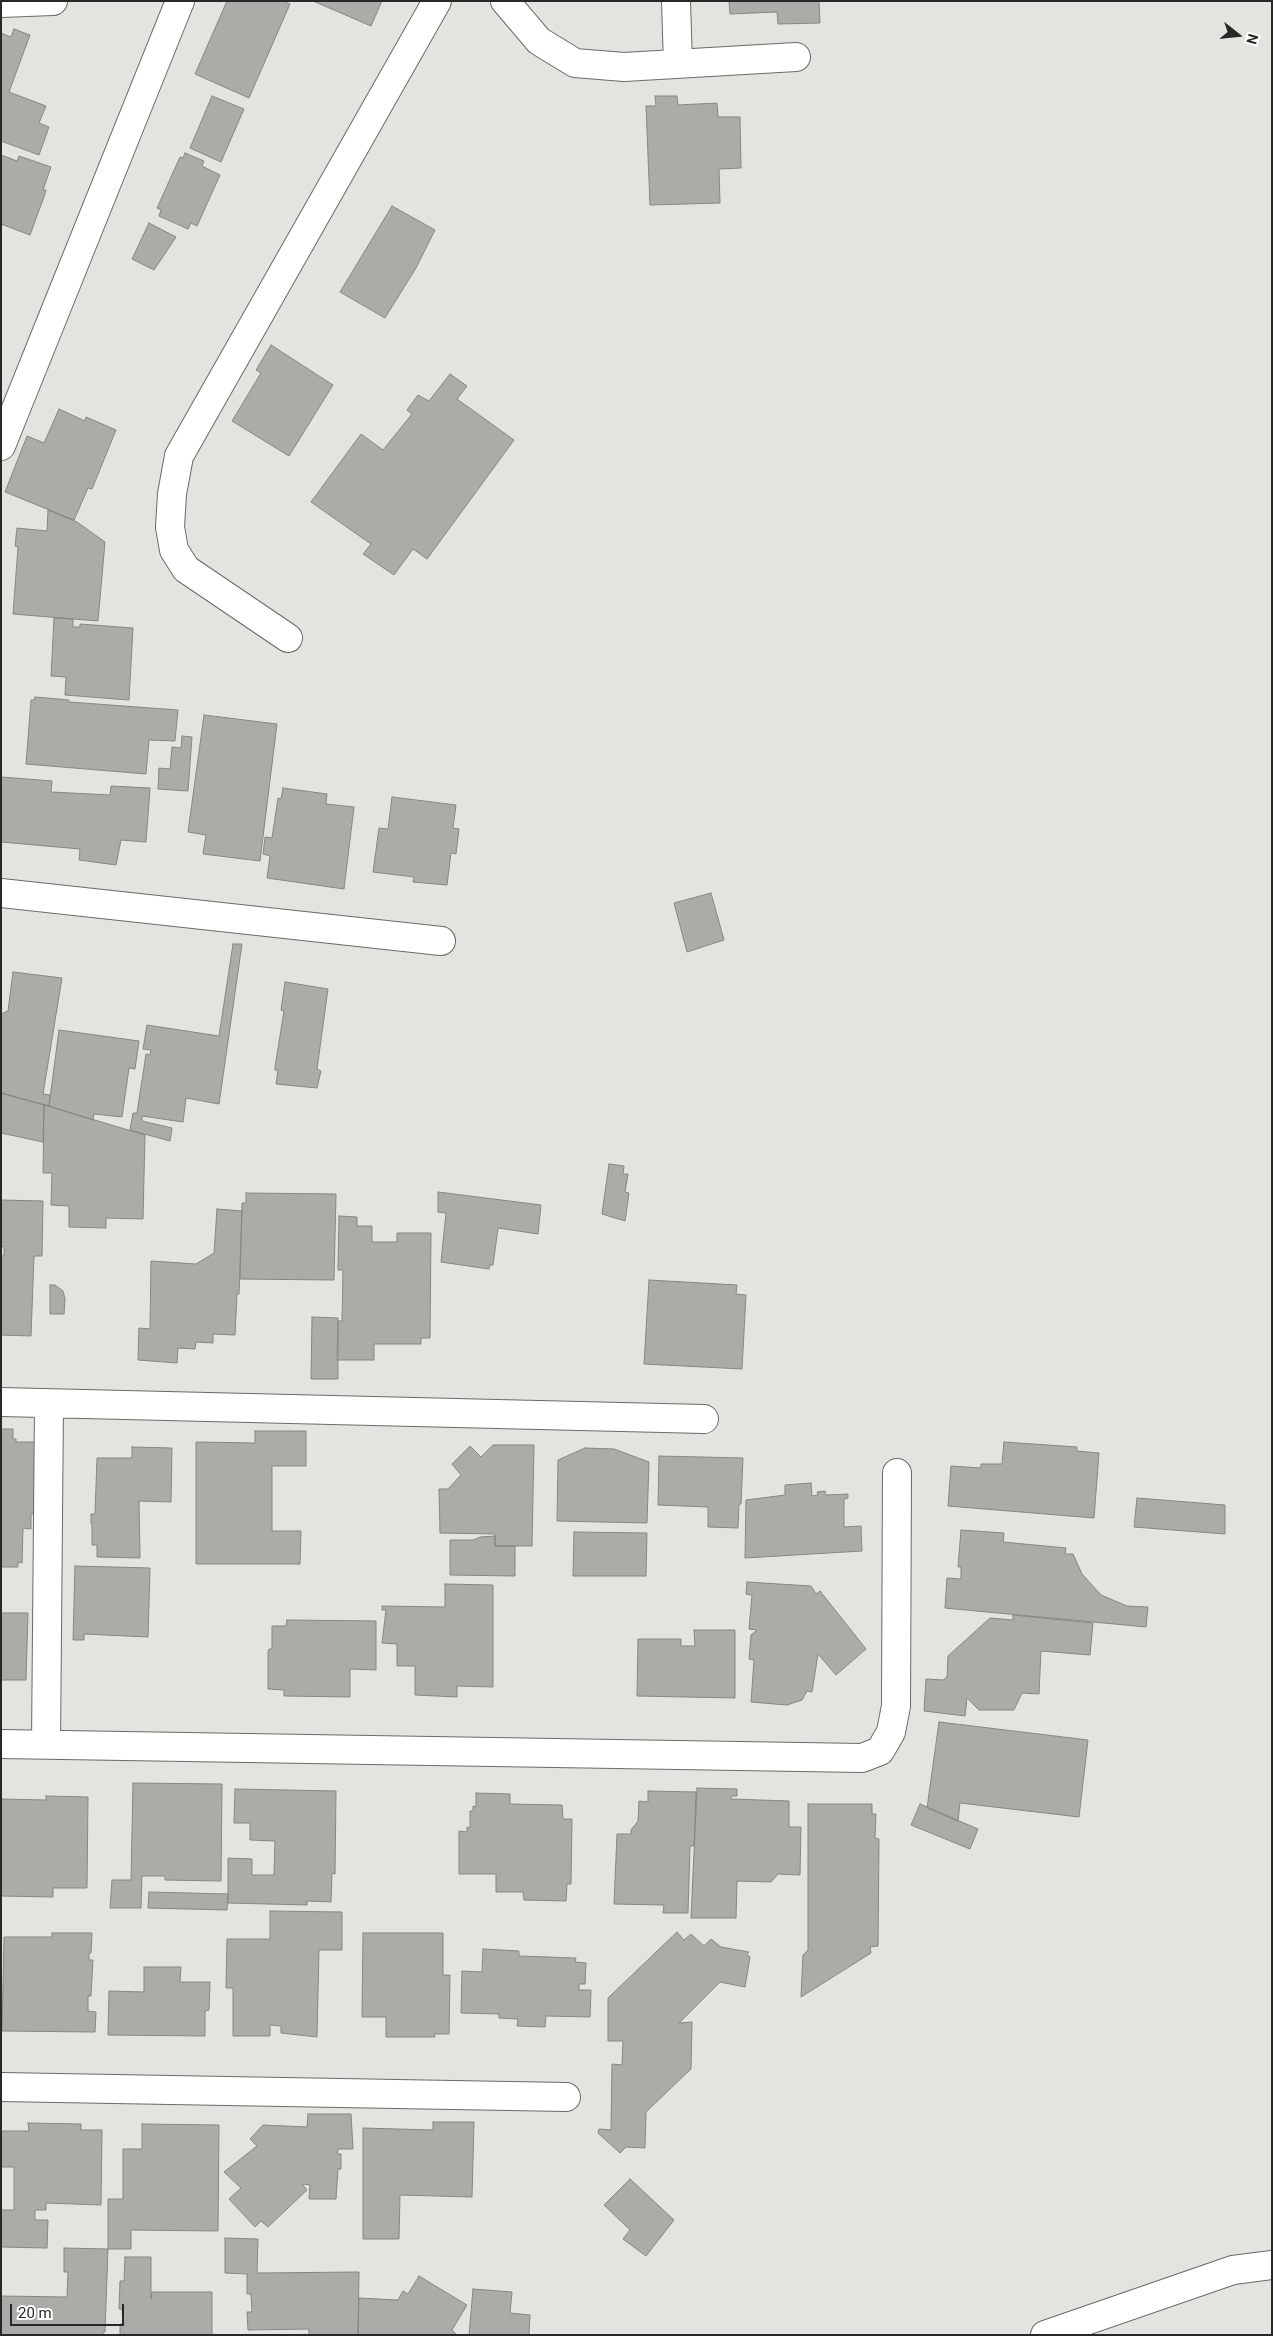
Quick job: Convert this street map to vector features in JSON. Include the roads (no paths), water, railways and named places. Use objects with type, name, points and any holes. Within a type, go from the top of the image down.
[{"type":"street","points":[[1,3],[53,1]]},
{"type":"street","points":[[1,446],[180,1]]},
{"type":"street","points":[[288,638],[186,569],[174,550],[170,527],[172,494],[180,456],[437,1]]},
{"type":"street","points":[[505,1],[539,41],[575,63],[624,67],[796,57]]},
{"type":"street","points":[[676,1],[678,64]]},
{"type":"street","points":[[1,894],[441,941]]},
{"type":"street","points":[[1,1402],[704,1419]]},
{"type":"street","points":[[46,1744],[49,1404]]},
{"type":"street","points":[[1,1744],[862,1758],[880,1750],[892,1732],[896,1706],[897,1473]]},
{"type":"street","points":[[1,2087],[566,2097]]},
{"type":"street","points":[[1045,2335],[1233,2270],[1272,2265]]}]
